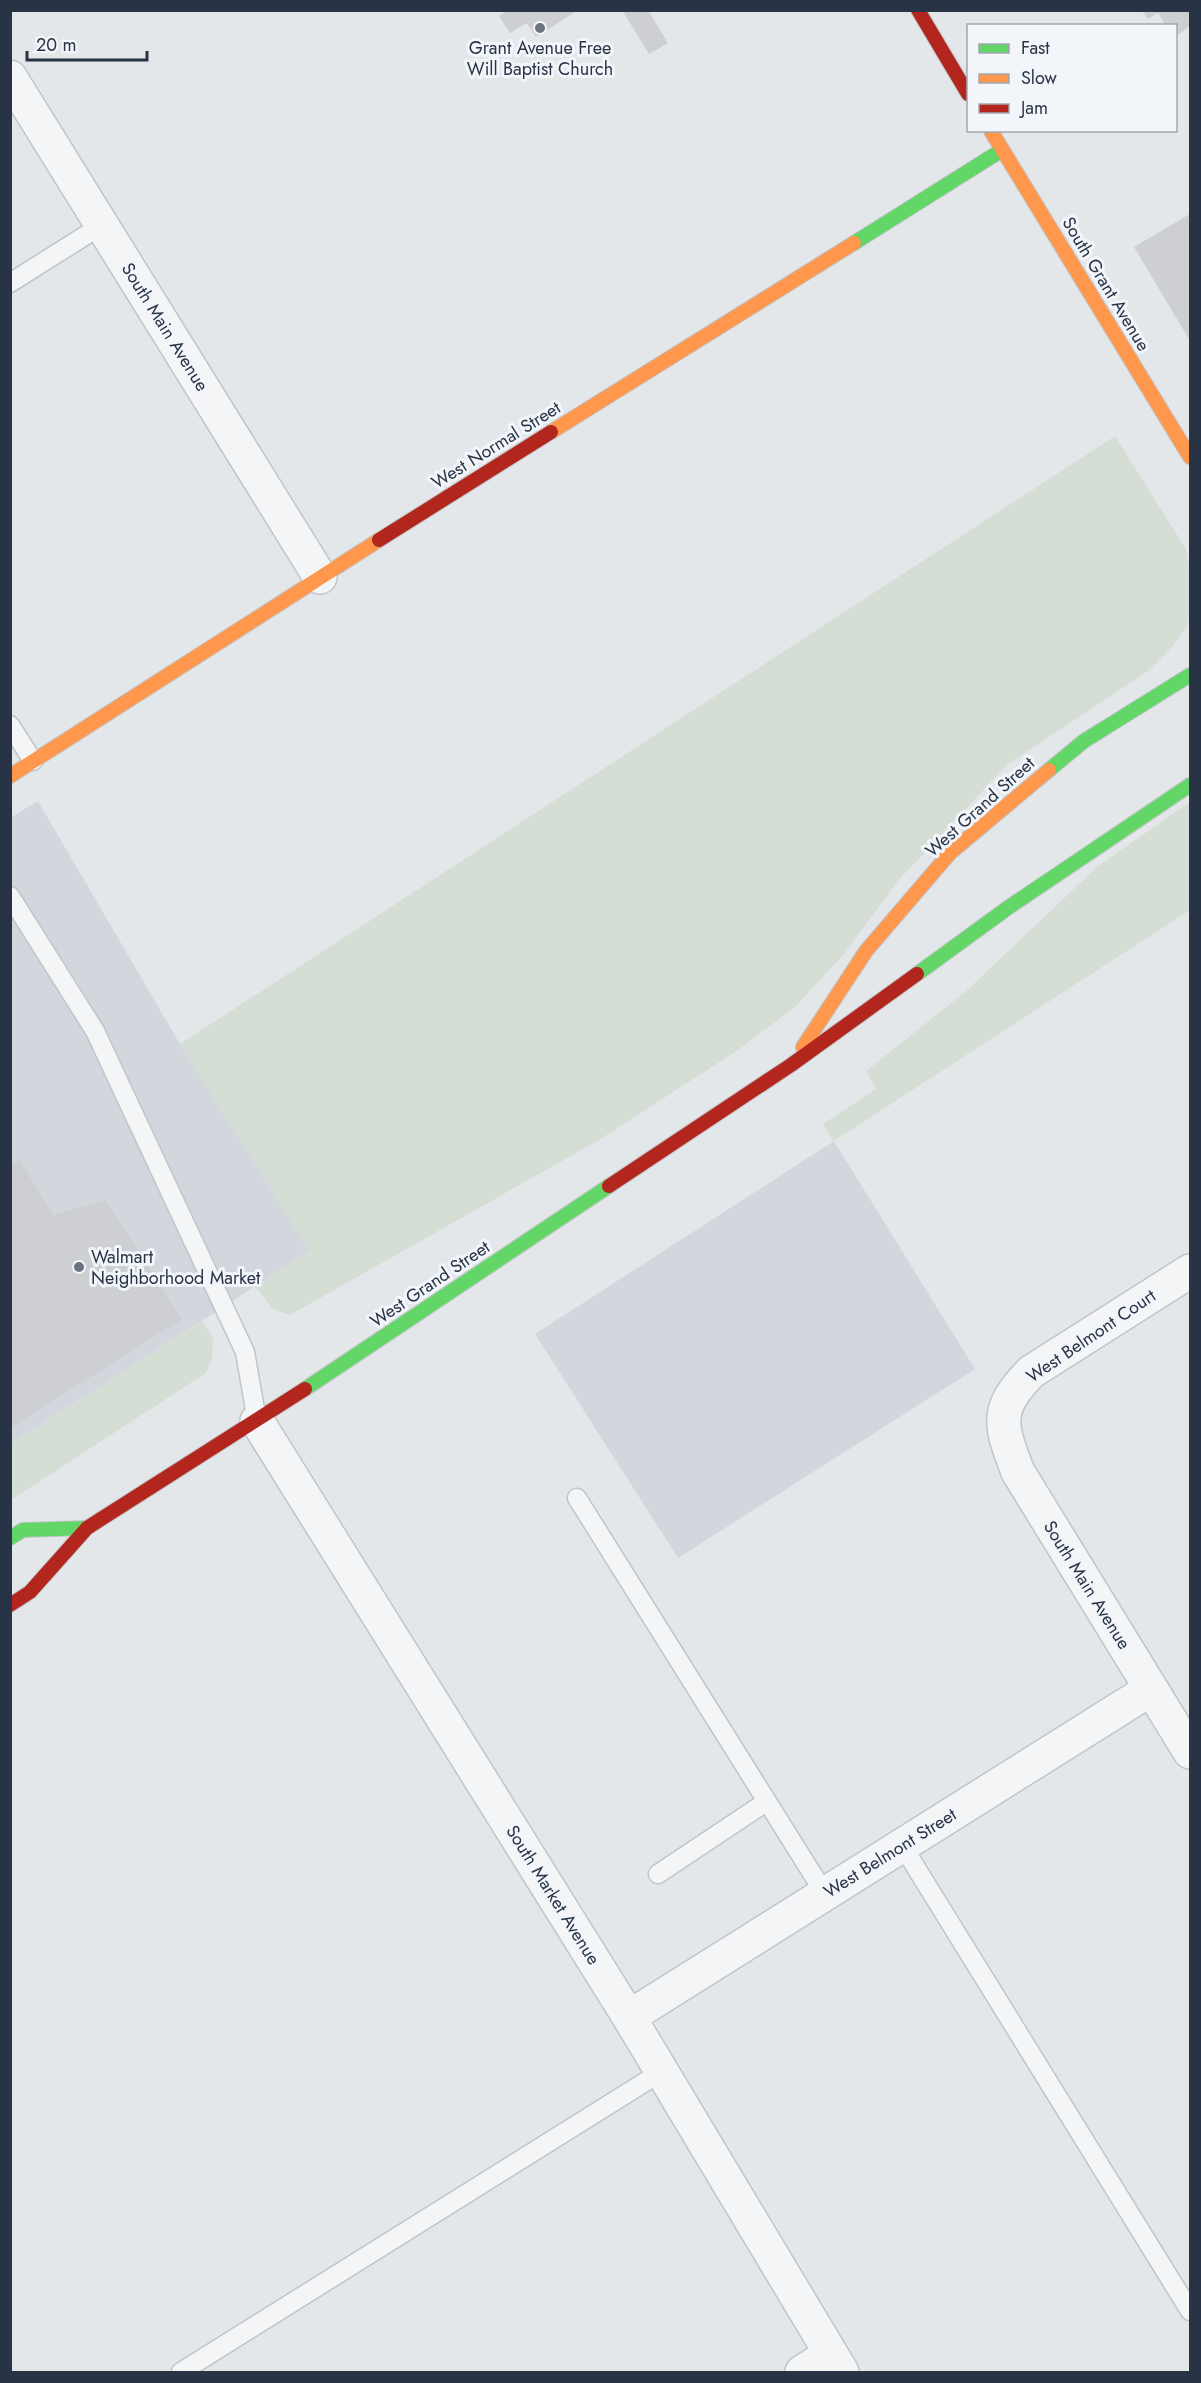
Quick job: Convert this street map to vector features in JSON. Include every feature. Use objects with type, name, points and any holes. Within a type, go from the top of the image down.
[{"type":"main road","points":[[918,10],[967,91]]},
{"type":"main road","name":"South Grant Avenue","points":[[992,132],[1191,457]]},
{"type":"main road","name":"West Normal Street","points":[[10,776],[320,577],[1002,150]]},
{"type":"main road","name":"West Grand Street","points":[[791,1065],[866,951],[950,853],[1084,741],[1191,675]]},
{"type":"main road","name":"West Grand Street","points":[[10,1605],[30,1592],[87,1528],[257,1420],[791,1065],[1009,907],[1191,785]]},
{"type":"main road","points":[[10,1538],[24,1530],[87,1528]]},
{"type":"street","name":"South Main Avenue","points":[[10,77],[320,577]]},
{"type":"street","name":"West Belmont Court","points":[[1003,1411],[1014,1389],[1031,1372],[1191,1271]]},
{"type":"street","name":"South Main Avenue","points":[[1003,1411],[1005,1440],[1018,1472],[1191,1752]]},
{"type":"street","name":"South Market Avenue","points":[[257,1420],[629,2017],[836,2363]]},
{"type":"street","name":"West Belmont Street","points":[[629,2017],[1151,1689]]},
{"type":"street","points":[[802,2373],[836,2363]]},
{"type":"lane","points":[[10,282],[102,225]]},
{"type":"lane","points":[[10,725],[33,761]]},
{"type":"lane","points":[[10,896],[100,1041],[245,1352],[257,1420]]},
{"type":"lane","points":[[577,1498],[825,1894]]},
{"type":"lane","points":[[658,1874],[766,1802]]},
{"type":"lane","points":[[902,1845],[1191,2311]]},
{"type":"lane","points":[[181,2373],[661,2072]]},
{"type":"shaded area","points":[[1115,436],[1186,549],[1190,568],[1190,615],[1187,626],[1173,646],[1148,671],[1008,764],[897,882],[845,953],[794,1008],[738,1050],[599,1140],[290,1315],[273,1309],[255,1287],[310,1251],[180,1044]]},
{"type":"shaded area","points":[[38,801],[180,1044],[310,1251],[11,1444],[10,818]]},
{"type":"shaded area","points":[[1190,802],[1190,910],[834,1141],[823,1124],[876,1089],[866,1071],[965,992],[1098,866]]},
{"type":"shaded area","points":[[834,1141],[975,1369],[678,1558],[535,1334]]},
{"type":"shaded area","points":[[202,1321],[213,1338],[212,1359],[206,1373],[11,1500],[11,1444]]},
{"type":"building","name":"Grant Avenue Free Will Baptist Church","points":[[507,10],[578,10],[536,37],[527,23],[510,33],[499,16]]},
{"type":"building","name":"Grant Avenue Free Will Baptist Church","points":[[622,10],[648,10],[668,43],[649,54]]},
{"type":"building","points":[[1141,10],[1190,10],[1190,26],[1177,35],[1177,24],[1165,24],[1158,13],[1148,19]]},
{"type":"building","points":[[1190,214],[1190,341],[1134,247]]},
{"type":"building","name":"Walmart Neighborhood Market","points":[[19,1160],[54,1215],[106,1200],[182,1319],[10,1428],[10,1166]]},
{"type":"traffic: fast","points":[[854,243],[1002,150]]},
{"type":"traffic: fast","points":[[1049,770],[1084,741],[1190,675]]},
{"type":"traffic: fast","points":[[917,974],[1009,907],[1190,785]]},
{"type":"traffic: fast","points":[[305,1389],[609,1186]]},
{"type":"traffic: fast","points":[[10,1538],[23,1530],[87,1528]]},
{"type":"traffic: slow","points":[[992,132],[1190,457]]},
{"type":"traffic: slow","points":[[551,432],[854,243]]},
{"type":"traffic: slow","points":[[10,776],[379,540]]},
{"type":"traffic: slow","points":[[803,1047],[866,951],[950,853],[1049,770]]},
{"type":"traffic: jam","points":[[918,10],[967,92]]},
{"type":"traffic: jam","points":[[379,540],[551,432]]},
{"type":"traffic: jam","points":[[609,1186],[791,1065],[917,974]]},
{"type":"traffic: jam","points":[[10,1605],[30,1592],[87,1528],[305,1389]]},
{"type":"place","name":"Grant Avenue Free Will Baptist Church","points":[[540,28]]},
{"type":"place","name":"Walmart Neighborhood Market","points":[[79,1267]]}]
